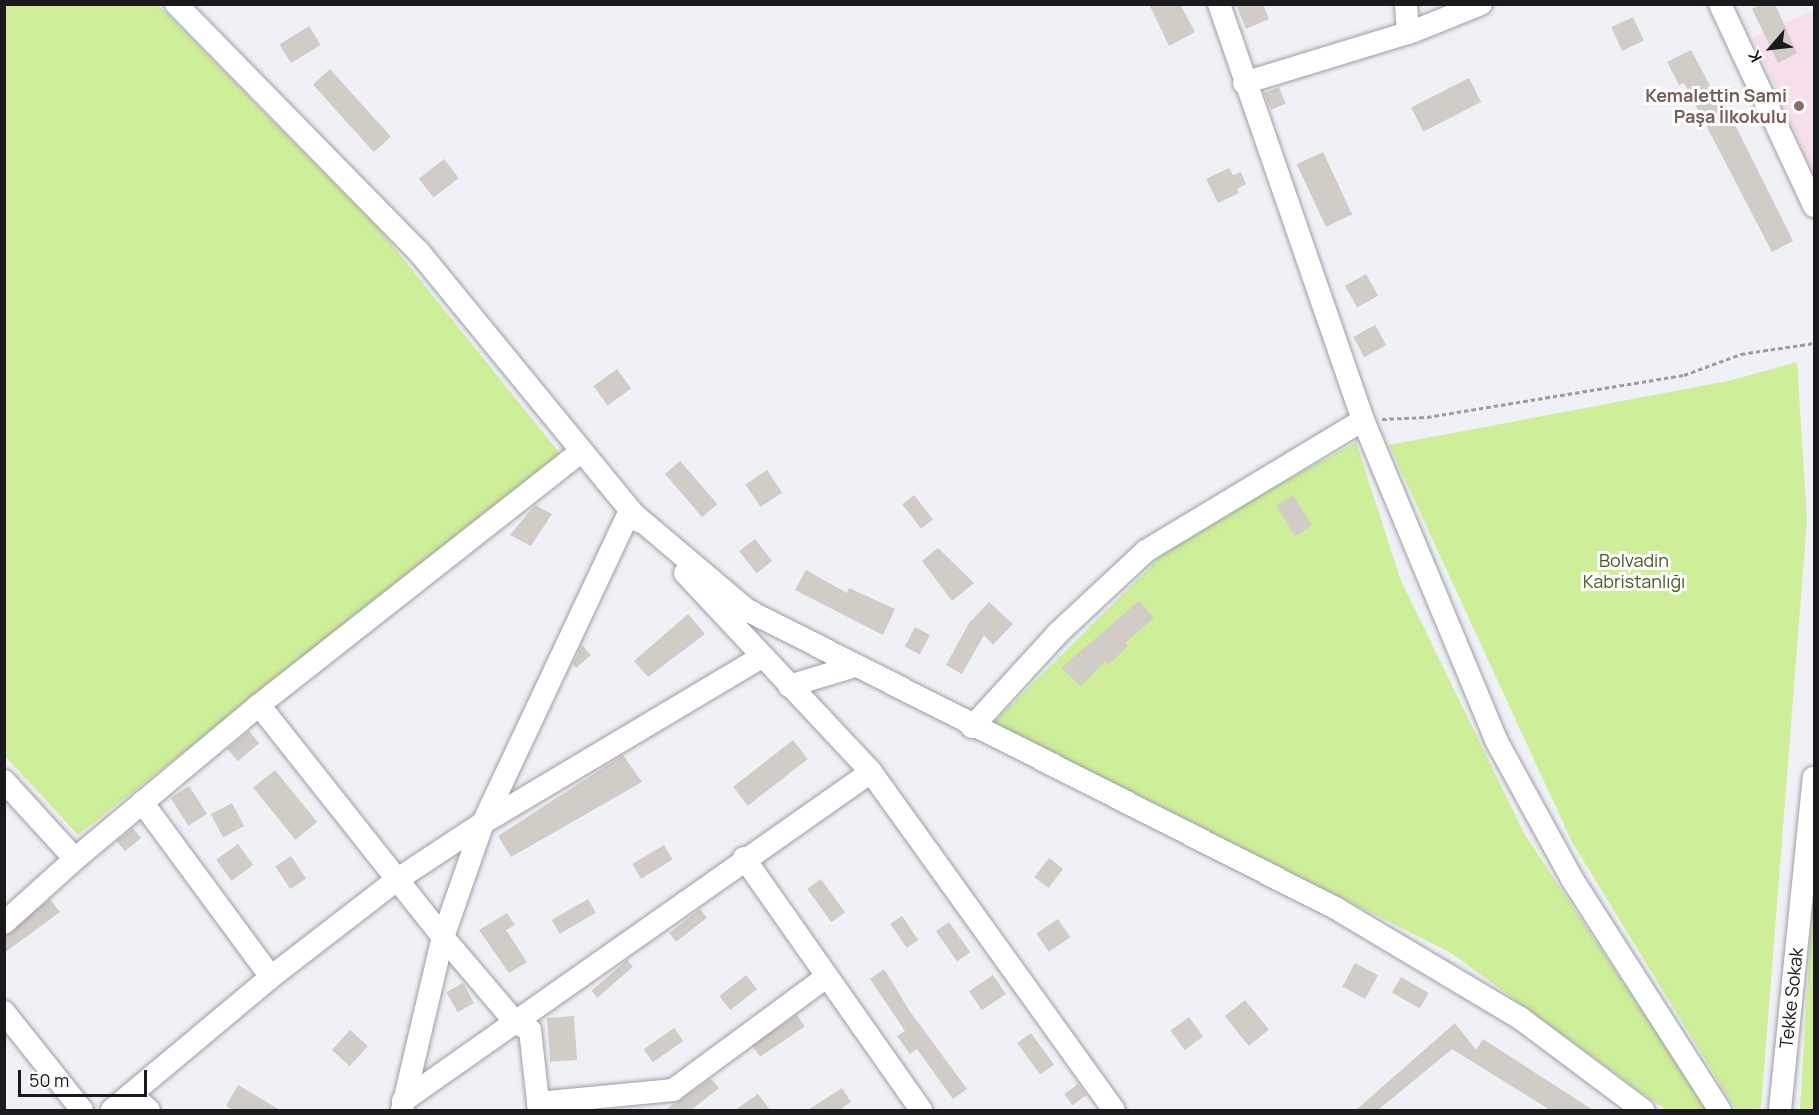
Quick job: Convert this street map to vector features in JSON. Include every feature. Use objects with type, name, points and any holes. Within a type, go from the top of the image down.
[{"type":"street","points":[[176,4],[419,252],[630,512],[761,657],[871,772],[1114,1110]]},
{"type":"street","points":[[1219,4],[1244,83],[1363,420],[1496,740],[1572,879],[1720,1110]]},
{"type":"street","points":[[1406,4],[1408,33]]},
{"type":"street","points":[[1244,83],[1408,33],[1481,4]]},
{"type":"street","points":[[1720,4],[1815,206]]},
{"type":"street","points":[[972,727],[1058,633],[1146,551],[1363,420]]},
{"type":"street","points":[[4,923],[75,859],[259,705],[580,452]]},
{"type":"street","points":[[630,512],[747,610],[972,727],[1337,909],[1520,1018],[1643,1110]]},
{"type":"street","points":[[403,1106],[443,937],[483,823],[630,512]]},
{"type":"street","points":[[112,1110],[271,976],[398,879],[483,823],[761,657]]},
{"type":"street","points":[[789,686],[855,666]]},
{"type":"street","points":[[259,705],[443,937],[516,1023],[530,1030],[538,1107],[673,1090],[826,976]]},
{"type":"street","points":[[403,1106],[744,858],[871,772]]},
{"type":"street","name":"Tekke Sokak","points":[[1780,1110],[1815,777]]},
{"type":"street","points":[[4,780],[75,859]]},
{"type":"street","points":[[142,802],[271,976]]},
{"type":"street","points":[[744,858],[917,1109]]},
{"type":"street","points":[[6,1019],[82,1110]]},
{"type":"street","points":[[131,1094],[149,1110]]},
{"type":"path","points":[[1363,420],[1427,417],[1684,375],[1741,354],[1815,343]]},
{"type":"shaded area","name":"Kemalettin Sami Paşa İlkokulu","points":[[1814,10],[1814,175],[1753,37]]},
{"type":"green space","points":[[5,5],[158,5],[380,230],[561,455],[78,835],[5,756]]},
{"type":"green space","name":"Bolvadin Kabristanlığı","points":[[1797,362],[1807,520],[1761,1108],[1736,1110],[1572,842],[1389,445],[1728,381]]},
{"type":"green space","points":[[1356,442],[1401,581],[1525,835],[1708,1110],[1666,1110],[1451,953],[994,722],[1175,542]]},
{"type":"green space","points":[[1814,877],[1814,1110],[1800,1110]]},
{"type":"building","points":[[1149,4],[1180,4],[1195,32],[1169,46]]},
{"type":"building","points":[[1236,4],[1263,4],[1269,19],[1246,29]]},
{"type":"building","points":[[1761,4],[1775,4],[1797,53],[1778,63],[1752,9]]},
{"type":"building","points":[[1633,17],[1644,41],[1622,51],[1611,27]]},
{"type":"building","points":[[309,26],[321,45],[291,63],[279,45]]},
{"type":"building","points":[[1691,50],[1714,93],[1717,92],[1725,105],[1793,241],[1772,252],[1684,83],[1679,85],[1667,62]]},
{"type":"building","points":[[330,69],[391,137],[374,152],[313,84]]},
{"type":"building","points":[[1469,78],[1481,102],[1423,132],[1411,108]]},
{"type":"building","points":[[1279,87],[1286,104],[1271,110],[1264,93]]},
{"type":"building","points":[[1323,152],[1352,215],[1326,227],[1297,164]]},
{"type":"building","points":[[444,159],[459,178],[434,198],[419,179]]},
{"type":"building","points":[[1229,168],[1233,175],[1241,172],[1246,184],[1237,189],[1239,193],[1218,203],[1206,179]]},
{"type":"building","points":[[1366,274],[1378,296],[1357,308],[1345,286]]},
{"type":"building","points":[[1375,325],[1386,345],[1364,357],[1353,337]]},
{"type":"building","points":[[617,369],[631,388],[608,405],[594,386]]},
{"type":"building","points":[[680,461],[717,504],[702,517],[665,474]]},
{"type":"building","points":[[767,470],[782,492],[761,507],[745,485]]},
{"type":"building","points":[[914,495],[933,519],[921,529],[902,504]]},
{"type":"building","points":[[1293,495],[1312,526],[1295,536],[1276,506]]},
{"type":"building","points":[[535,505],[552,514],[531,546],[510,535]]},
{"type":"building","points":[[755,539],[772,561],[756,573],[739,551]]},
{"type":"building","points":[[938,548],[974,583],[952,601],[922,561]]},
{"type":"building","points":[[806,570],[847,593],[849,588],[895,609],[883,635],[795,590]]},
{"type":"building","points":[[1139,601],[1154,618],[1125,643],[1128,646],[1108,665],[1105,661],[1081,686],[1061,668]]},
{"type":"building","points":[[989,602],[1013,624],[993,645],[984,635],[962,674],[946,665],[969,623]]},
{"type":"building","points":[[688,614],[705,634],[648,677],[634,661]]},
{"type":"building","points":[[915,627],[930,635],[920,654],[905,646]]},
{"type":"building","points":[[582,645],[591,655],[576,668],[573,664]]},
{"type":"building","points":[[249,731],[259,743],[238,761],[228,749]]},
{"type":"building","points":[[793,740],[808,759],[748,806],[733,787]]},
{"type":"building","points":[[623,755],[642,782],[511,857],[498,836]]},
{"type":"building","points":[[275,770],[317,822],[295,840],[253,788]]},
{"type":"building","points":[[189,786],[207,814],[189,826],[171,798]]},
{"type":"building","points":[[232,803],[244,826],[223,837],[211,814]]},
{"type":"building","points":[[133,828],[141,838],[125,851],[117,841]]},
{"type":"building","points":[[238,844],[253,865],[231,881],[216,860]]},
{"type":"building","points":[[664,845],[673,860],[641,879],[632,864]]},
{"type":"building","points":[[291,856],[306,878],[290,889],[275,867]]},
{"type":"building","points":[[1049,858],[1063,869],[1048,888],[1034,877]]},
{"type":"building","points":[[821,879],[845,912],[831,922],[807,889]]},
{"type":"building","points":[[50,899],[60,912],[4,953],[4,936]]},
{"type":"building","points":[[588,899],[596,913],[560,934],[552,920]]},
{"type":"building","points":[[700,909],[707,918],[676,942],[669,933]]},
{"type":"building","points":[[507,913],[515,925],[506,930],[527,962],[509,973],[479,930]]},
{"type":"building","points":[[902,916],[918,940],[907,948],[890,924]]},
{"type":"building","points":[[1058,919],[1070,937],[1049,952],[1036,934]]},
{"type":"building","points":[[949,922],[970,952],[957,961],[936,931]]},
{"type":"building","points":[[627,960],[633,967],[597,998],[592,991]]},
{"type":"building","points":[[1355,963],[1378,975],[1365,999],[1342,987]]},
{"type":"building","points":[[884,969],[909,1010],[967,1089],[953,1099],[917,1049],[910,1054],[897,1036],[905,1031],[870,979]]},
{"type":"building","points":[[746,975],[757,989],[730,1010],[719,996]]},
{"type":"building","points":[[993,975],[1006,994],[982,1010],[969,991]]},
{"type":"building","points":[[1401,977],[1429,993],[1420,1009],[1392,993]]},
{"type":"building","points":[[463,983],[474,1003],[458,1012],[446,992]]},
{"type":"building","points":[[1245,1000],[1269,1030],[1249,1046],[1225,1016]]},
{"type":"building","points":[[797,1015],[805,1027],[760,1057],[752,1045]]},
{"type":"building","points":[[574,1016],[577,1060],[550,1062],[547,1018]]},
{"type":"building","points":[[1189,1017],[1203,1036],[1184,1050],[1170,1031]]},
{"type":"building","points":[[1455,1023],[1476,1050],[1483,1039],[1593,1110],[1550,1110],[1452,1049],[1378,1110],[1356,1110]]},
{"type":"building","points":[[674,1028],[683,1041],[653,1062],[644,1049]]},
{"type":"building","points":[[350,1030],[368,1046],[350,1066],[332,1050]]},
{"type":"building","points":[[1031,1033],[1054,1065],[1040,1075],[1017,1043]]},
{"type":"building","points":[[711,1079],[719,1088],[691,1110],[665,1110]]},
{"type":"building","points":[[1078,1084],[1086,1095],[1072,1105],[1064,1094]]},
{"type":"building","points":[[238,1085],[280,1110],[233,1110],[226,1106]]},
{"type":"building","points":[[842,1088],[851,1102],[839,1110],[808,1110]]},
{"type":"building","points":[[758,1094],[770,1110],[735,1110]]},
{"type":"place","name":"Kemalettin Sami Paşa İlkokulu","points":[[1799,106]]}]
